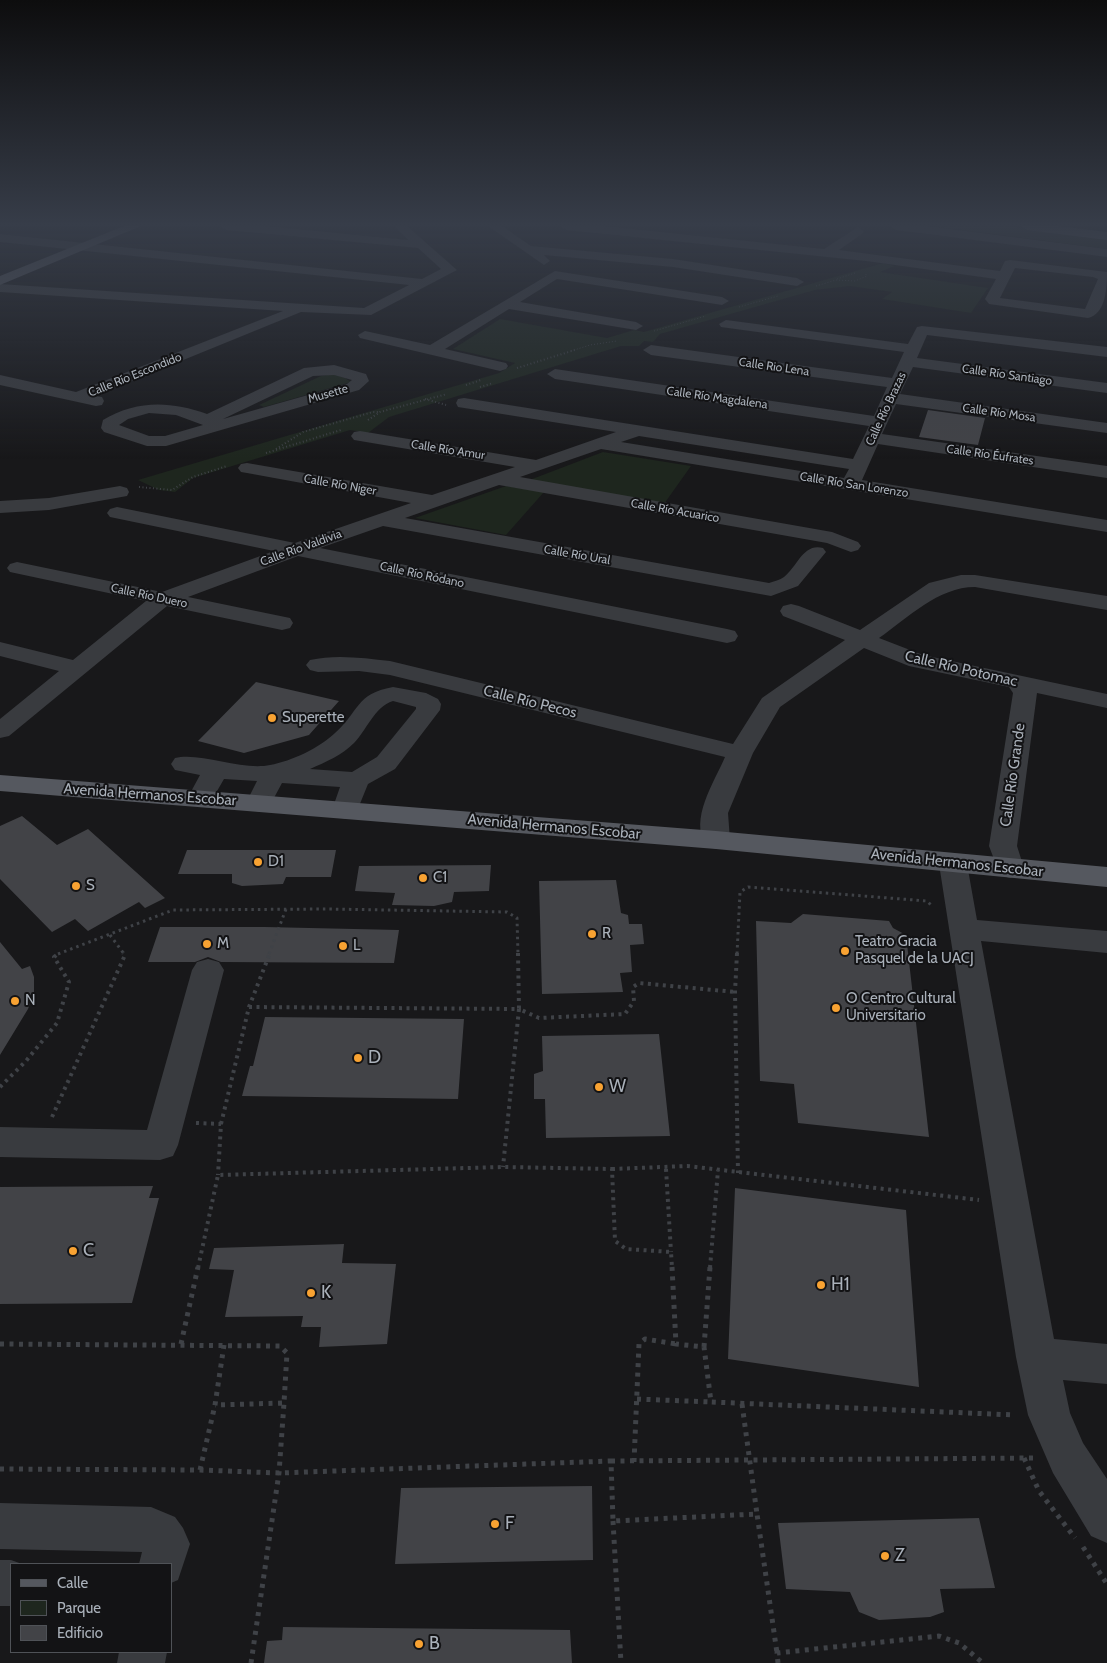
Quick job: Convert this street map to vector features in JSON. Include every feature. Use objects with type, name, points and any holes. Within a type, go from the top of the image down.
[{"type":"main road","name":"Avenida Hermanos Escobar","points":[[0,783],[716,840],[919,858],[953,864],[1107,877]]},
{"type":"street","points":[[234,304],[366,312],[383,304]]},
{"type":"street","points":[[431,351],[510,304],[641,330]]},
{"type":"street","points":[[719,304],[727,305]]},
{"type":"street","points":[[1013,304],[1088,314],[1095,304]]},
{"type":"street","name":"Calle Río Escondido","points":[[80,396],[300,308]]},
{"type":"street","name":"Calle Río Santiago","points":[[726,324],[1107,388]]},
{"type":"street","name":"Calle Río Brazas","points":[[850,485],[922,330],[1107,352]]},
{"type":"street","points":[[365,335],[431,351],[503,372]]},
{"type":"street","name":"Calle Rio Lena","points":[[651,350],[894,391]]},
{"type":"street","name":"Musette","points":[[213,423],[164,407],[149,407],[130,412],[109,424],[110,428],[147,441],[166,441],[213,423],[353,387],[361,381],[360,377],[334,370],[310,371],[213,423]]},
{"type":"street","name":"Calle Río Magdalena","points":[[555,374],[876,430]]},
{"type":"street","name":"Musette","points":[[0,380],[80,396],[130,412]]},
{"type":"street","points":[[8,398],[31,387]]},
{"type":"street","name":"Calle Río Mosa","points":[[894,391],[1107,428]]},
{"type":"street","name":"Calle Río San Lorenzo","points":[[457,398],[859,466]]},
{"type":"street","name":"Calle Río Amur","points":[[355,430],[536,465]]},
{"type":"street","name":"Calle Río Valdivia","points":[[0,731],[162,599],[297,549],[638,430]]},
{"type":"street","name":"Calle Río Éufrates","points":[[876,430],[1107,472]]},
{"type":"street","name":"Calle Río San Lorenzo","points":[[601,443],[1107,526]]},
{"type":"street","name":"Calle Río Niger","points":[[239,466],[434,502]]},
{"type":"street","name":"Calle Río Acuarico","points":[[498,479],[832,538],[851,546]]},
{"type":"street","points":[[0,507],[49,504],[120,492]]},
{"type":"street","name":"Calle Río Ródano","points":[[117,513],[727,636]]},
{"type":"street","name":"Calle Río Ural","points":[[382,520],[771,590],[791,582],[816,552]]},
{"type":"street","name":"Calle Río Duero","points":[[17,568],[282,623]]},
{"type":"street","points":[[716,840],[714,813],[740,753],[771,703],[937,588],[961,581],[991,583],[1107,603]]},
{"type":"street","name":"Calle Río Potomac","points":[[791,611],[861,640],[934,665],[1107,701]]},
{"type":"street","points":[[0,649],[76,668]]},
{"type":"street","name":"Calle Río Pecos","points":[[318,665],[359,664],[390,668],[740,753]]},
{"type":"street","name":"Calle Río Grande","points":[[1010,868],[1003,846],[1025,693],[1017,682]]},
{"type":"street","points":[[184,764],[216,770],[274,773],[356,780],[386,763],[428,710],[429,704],[422,699],[384,693],[378,697],[345,738],[318,757],[274,773],[259,803]]},
{"type":"street","points":[[200,799],[216,770]]},
{"type":"street","points":[[345,810],[356,780]]},
{"type":"street","points":[[953,864],[1036,1357],[1049,1415],[1068,1458],[1102,1507]]},
{"type":"street","points":[[963,929],[1107,942]]},
{"type":"street","points":[[0,1142],[160,1145],[208,970]]},
{"type":"street","points":[[1036,1357],[1107,1364]]},
{"type":"street","points":[[0,1526],[151,1530],[159,1533],[167,1544],[162,1563]]},
{"type":"path","points":[[727,305],[735,304]]},
{"type":"path","points":[[641,330],[707,316]]},
{"type":"path","points":[[479,388],[503,372],[526,363],[590,345],[619,341]]},
{"type":"path","points":[[465,385],[483,380]]},
{"type":"path","points":[[275,450],[303,432],[374,412],[380,412],[447,391]]},
{"type":"path","points":[[442,394],[457,398]]},
{"type":"path","points":[[266,454],[338,431],[355,430],[380,412]]},
{"type":"path","points":[[120,492],[147,486],[172,490],[193,476],[239,466]]},
{"type":"path","points":[[738,1173],[735,992],[740,892],[748,887],[927,901]]},
{"type":"path","points":[[181,1344],[218,1175],[222,1124],[248,1007],[286,909]]},
{"type":"path","points":[[0,1088],[26,1061],[57,1023],[69,982],[54,957],[60,952],[173,910],[286,909],[507,912],[517,918],[519,1010],[504,1167]]},
{"type":"path","points":[[40,1142],[125,955],[110,935]]},
{"type":"path","points":[[248,1007],[519,1010],[540,1018],[625,1014],[634,1001],[633,987],[639,983],[735,992]]},
{"type":"path","points":[[166,1123],[222,1124]]},
{"type":"path","points":[[218,1175],[504,1167],[612,1169],[687,1166],[983,1201]]},
{"type":"path","points":[[666,1168],[676,1344]]},
{"type":"path","points":[[612,1169],[615,1241],[626,1250],[671,1252]]},
{"type":"path","points":[[711,1402],[704,1347],[718,1170]]},
{"type":"path","points":[[634,1462],[639,1344],[645,1340],[704,1347]]},
{"type":"path","points":[[0,1344],[280,1346],[287,1353],[279,1473],[251,1663]]},
{"type":"path","points":[[200,1470],[215,1405],[224,1345]]},
{"type":"path","points":[[637,1399],[1049,1415]]},
{"type":"path","points":[[215,1405],[284,1402]]},
{"type":"path","points":[[742,1404],[778,1663]]},
{"type":"path","points":[[1024,1458],[1029,1475],[1042,1498],[1084,1549],[1107,1584]]},
{"type":"path","points":[[0,1470],[200,1470],[279,1473],[611,1462],[1068,1458]]},
{"type":"path","points":[[611,1462],[621,1663]]},
{"type":"path","points":[[613,1521],[757,1514]]},
{"type":"path","points":[[777,1653],[939,1636],[959,1642],[982,1663]]},
{"type":"green space","points":[[742,304],[767,304],[660,334],[653,342],[644,341],[639,346],[621,346],[389,417],[368,433],[350,430],[193,478],[175,492],[159,490],[138,480],[499,373],[515,363],[453,349],[500,319],[607,338],[634,330],[644,332]]},
{"type":"green space","points":[[911,304],[977,304],[971,313]]},
{"type":"green space","points":[[332,374],[351,382],[264,407],[259,405],[321,376]]},
{"type":"green space","points":[[603,452],[691,466],[664,504],[527,481]]},
{"type":"green space","points":[[506,486],[544,492],[506,535],[415,518]]},
{"type":"building","points":[[928,410],[985,418],[978,445],[919,437]]},
{"type":"building","name":"Superette","points":[[256,682],[339,701],[309,735],[244,753],[198,741]]},
{"type":"building","name":"S","points":[[22,816],[57,845],[88,829],[165,898],[145,908],[139,902],[88,931],[75,919],[52,932],[0,879],[0,826]]},
{"type":"building","name":"D1","points":[[187,850],[336,850],[331,877],[286,877],[283,884],[242,886],[232,883],[232,874],[178,874]]},
{"type":"building","name":"C1","points":[[491,865],[489,891],[454,892],[452,902],[434,906],[392,905],[395,893],[355,891],[359,866]]},
{"type":"building","name":"R","points":[[616,880],[621,913],[628,915],[629,924],[642,924],[644,944],[630,945],[632,972],[620,973],[623,992],[542,994],[539,881]]},
{"type":"building","name":"O Centro Cultural Universitario","points":[[803,914],[889,921],[893,928],[906,935],[929,1137],[798,1123],[794,1084],[760,1081],[756,921],[791,923]]},
{"type":"building","points":[[160,927],[399,930],[394,963],[221,962],[208,957],[195,962],[148,962]]},
{"type":"building","name":"N","points":[[0,942],[22,969],[30,966],[34,977],[34,993],[28,1009],[0,1055]]},
{"type":"building","name":"D","points":[[265,1017],[464,1019],[458,1099],[242,1096],[250,1066],[253,1066]]},
{"type":"building","name":"W","points":[[659,1034],[670,1136],[546,1138],[545,1099],[534,1099],[534,1074],[543,1071],[542,1036]]},
{"type":"building","name":"C","points":[[153,1186],[149,1198],[159,1198],[132,1303],[0,1304],[0,1187]]},
{"type":"building","name":"H1","points":[[735,1188],[906,1210],[919,1387],[728,1359]]},
{"type":"building","name":"K","points":[[344,1244],[342,1263],[396,1264],[387,1344],[319,1347],[321,1327],[301,1327],[303,1316],[225,1317],[234,1270],[209,1269],[214,1248]]},
{"type":"building","name":"F","points":[[592,1486],[593,1560],[395,1564],[401,1488]]},
{"type":"building","name":"Z","points":[[979,1518],[995,1588],[940,1589],[944,1612],[930,1617],[879,1620],[859,1612],[850,1592],[786,1589],[778,1523]]},
{"type":"building","name":"B","points":[[283,1627],[570,1630],[572,1663],[264,1663],[267,1641],[282,1640]]},
{"type":"place","name":"Superette","points":[[272,718]]},
{"type":"place","name":"D1","points":[[258,862]]},
{"type":"place","name":"C1","points":[[423,878]]},
{"type":"place","name":"S","points":[[76,886]]},
{"type":"place","name":"R","points":[[592,934]]},
{"type":"place","name":"M","points":[[207,944]]},
{"type":"place","name":"L","points":[[343,946]]},
{"type":"place","name":"Teatro Gracia Pasquel de la UACJ","points":[[845,951]]},
{"type":"place","name":"N","points":[[15,1001]]},
{"type":"place","name":"O Centro Cultural Universitario","points":[[836,1008]]},
{"type":"place","name":"D","points":[[358,1058]]},
{"type":"place","name":"W","points":[[599,1087]]},
{"type":"place","name":"C","points":[[73,1251]]},
{"type":"place","name":"H1","points":[[821,1285]]},
{"type":"place","name":"K","points":[[311,1293]]},
{"type":"place","name":"F","points":[[495,1524]]},
{"type":"place","name":"Z","points":[[885,1556]]},
{"type":"place","name":"B","points":[[419,1644]]}]
